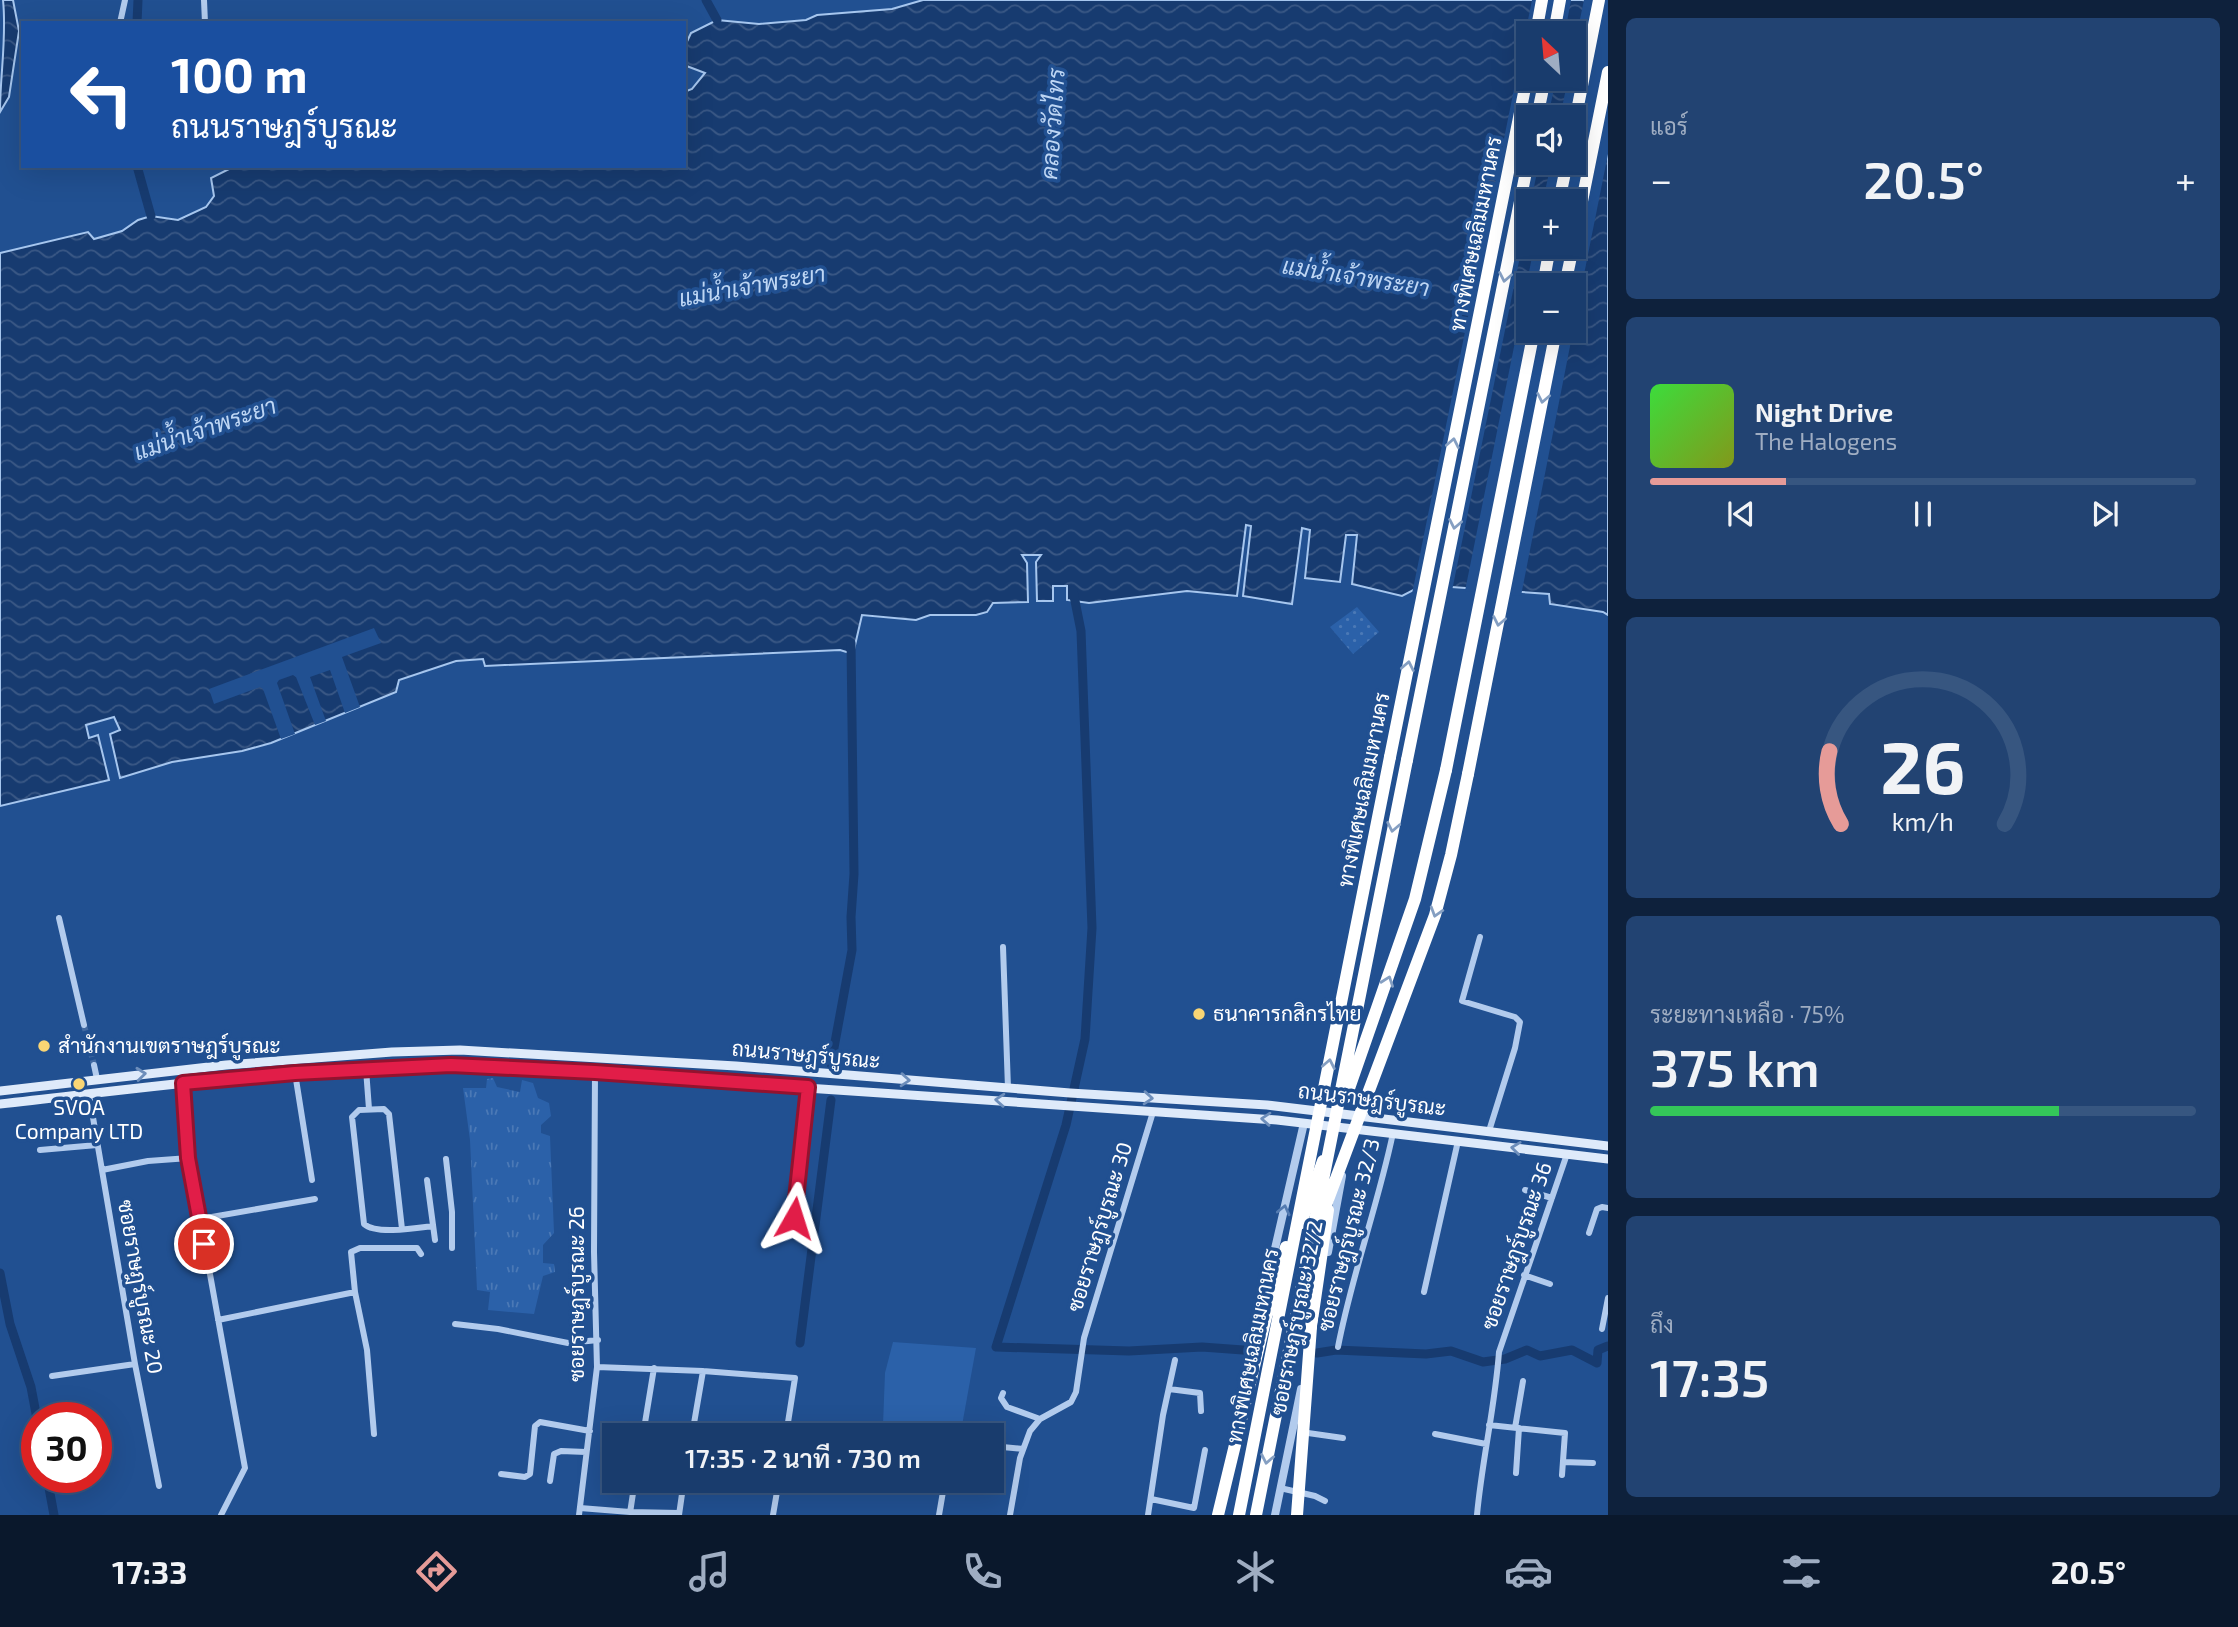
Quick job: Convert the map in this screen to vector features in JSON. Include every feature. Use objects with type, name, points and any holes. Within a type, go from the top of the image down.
[{"type":"highway","points":[[1538,21],[1542,0]]},
{"type":"highway","points":[[1556,21],[1560,0]]},
{"type":"highway","points":[[1578,105],[1599,0]]},
{"type":"highway","points":[[1584,189],[1608,72]]},
{"type":"highway","name":"ทางพิเศษเฉลิมมหานคร","points":[[1238,1515],[1524,91]]},
{"type":"highway","name":"ทางพิเศษเฉลิมมหานคร","points":[[1256,1515],[1525,175]]},
{"type":"highway","points":[[1286,1281],[1303,1219],[1399,950],[1422,876],[1449,756],[1532,343]]},
{"type":"highway","points":[[1301,1285],[1312,1246],[1419,960],[1446,876],[1554,343]]},
{"type":"highway","points":[[1216,1515],[1280,1263],[1323,1161]]},
{"type":"highway","points":[[1297,1515],[1314,1297],[1330,1196]]},
{"type":"main road","name":"ถนนราษฎร์บูรณะ","points":[[0,1091],[281,1060],[460,1050],[736,1066],[1075,1094],[1267,1105],[1608,1146]]},
{"type":"main road","name":"ถนนราษฎร์บูรณะ","points":[[0,1104],[295,1073],[451,1065],[595,1072],[1304,1123],[1608,1159]]},
{"type":"street","points":[[120,21],[125,0]]},
{"type":"street","points":[[204,0],[205,21]]},
{"type":"street","points":[[59,918],[84,1025]]},
{"type":"street","points":[[1480,937],[1462,1001],[1515,1017],[1519,1019],[1520,1026],[1516,1048],[1489,1131]]},
{"type":"street","points":[[1003,947],[1008,1088]]},
{"type":"street","points":[[94,1065],[97,1079]]},
{"type":"street","points":[[366,1069],[369,1109]]},
{"type":"street","name":"ซอยราษฎร์บูรณะ 26","points":[[580,1512],[598,1340],[594,1252],[595,1072]]},
{"type":"street","points":[[295,1073],[312,1180]]},
{"type":"street","points":[[183,1083],[188,1158],[246,1468],[221,1515]]},
{"type":"street","points":[[794,1218],[808,1087]]},
{"type":"street","name":"ซอยราษฎร์บูรณะ 20","points":[[89,1094],[135,1364],[159,1486]]},
{"type":"street","points":[[402,1229],[389,1114],[384,1109],[359,1110],[352,1117],[364,1224],[371,1229],[402,1229],[433,1226]]},
{"type":"street","name":"ซอยราษฎร์บูรณะ 30","points":[[1040,1419],[1062,1409],[1074,1397],[1084,1338],[1153,1112]]},
{"type":"street","points":[[1216,1515],[1304,1123]]},
{"type":"street","name":"ซอยราษฎร์บูรณะ 32/2","points":[[1275,1515],[1351,1128]]},
{"type":"street","name":"ซอยราษฎร์บูรณะ 32/3","points":[[1338,1347],[1393,1133]]},
{"type":"street","points":[[1424,1292],[1458,1141]]},
{"type":"street","points":[[40,1150],[97,1145]]},
{"type":"street","name":"ซอยราษฎร์บูรณะ 36","points":[[1477,1515],[1502,1337],[1567,1154]]},
{"type":"street","points":[[102,1170],[148,1161],[188,1158]]},
{"type":"street","points":[[446,1158],[452,1212],[452,1248]]},
{"type":"street","points":[[427,1180],[435,1240]]},
{"type":"street","points":[[1525,1190],[1552,1198]]},
{"type":"street","points":[[200,1219],[315,1199]]},
{"type":"street","points":[[1589,1233],[1597,1209],[1608,1208]]},
{"type":"street","points":[[374,1434],[367,1350],[355,1292],[351,1253],[352,1250],[417,1248],[421,1254]]},
{"type":"street","points":[[1524,1275],[1550,1284]]},
{"type":"street","points":[[218,1320],[355,1292]]},
{"type":"street","points":[[1602,1329],[1608,1298]]},
{"type":"street","points":[[455,1324],[540,1336],[568,1343],[598,1340]]},
{"type":"street","points":[[1148,1515],[1175,1360]]},
{"type":"street","points":[[52,1376],[135,1364]]},
{"type":"street","points":[[597,1367],[654,1368],[795,1378],[788,1423]]},
{"type":"street","points":[[645,1423],[654,1368]]},
{"type":"street","points":[[694,1423],[703,1371]]},
{"type":"street","points":[[1517,1473],[1517,1428],[1523,1381]]},
{"type":"street","points":[[1169,1389],[1200,1393],[1201,1411]]},
{"type":"street","points":[[1003,1393],[1001,1398],[1007,1408],[1040,1419],[1030,1431],[1023,1449],[1010,1515]]},
{"type":"street","points":[[501,1474],[530,1474],[535,1426],[540,1422],[590,1431]]},
{"type":"street","points":[[1489,1425],[1565,1433],[1562,1475]]},
{"type":"street","points":[[1293,1430],[1343,1438]]},
{"type":"street","points":[[1435,1434],[1486,1444]]},
{"type":"street","points":[[1004,1447],[1023,1449]]},
{"type":"street","points":[[1151,1499],[1193,1511],[1205,1450]]},
{"type":"street","points":[[550,1481],[554,1454],[561,1451],[586,1452]]},
{"type":"street","points":[[1563,1462],[1593,1463]]},
{"type":"street","points":[[1280,1488],[1315,1496],[1325,1502]]},
{"type":"street","points":[[630,1514],[633,1493]]},
{"type":"street","points":[[580,1512],[679,1514],[682,1493]]},
{"type":"street","points":[[773,1515],[777,1493]]},
{"type":"street","points":[[939,1515],[943,1493]]},
{"type":"green space","points":[[1357,607],[1379,632],[1353,654],[1330,627]]},
{"type":"green space","points":[[493,1078],[497,1087],[520,1092],[522,1080],[533,1083],[538,1098],[549,1103],[551,1116],[541,1125],[541,1133],[550,1136],[554,1233],[543,1245],[543,1263],[554,1264],[555,1272],[543,1276],[534,1314],[488,1310],[490,1292],[477,1290],[470,1140],[463,1088],[486,1088],[487,1079]]},
{"type":"green space","points":[[893,1342],[976,1348],[962,1423],[883,1423],[885,1373]]},
{"type":"water","points":[[3,0],[13,0],[19,31],[9,97],[0,112],[4,28]]},
{"type":"water","points":[[923,0],[1608,0],[1608,615],[1550,604],[1549,594],[1423,585],[1402,596],[1352,584],[1357,535],[1346,535],[1340,582],[1305,578],[1310,530],[1302,528],[1292,604],[1243,596],[1251,526],[1246,525],[1237,596],[1187,591],[1089,603],[1067,600],[1067,586],[1053,586],[1053,601],[1037,601],[1036,562],[1041,555],[1022,555],[1027,563],[1028,602],[993,603],[987,612],[976,615],[930,615],[916,620],[862,615],[853,654],[840,650],[485,666],[483,659],[456,661],[399,680],[396,692],[271,743],[242,751],[172,762],[120,778],[110,734],[120,730],[114,717],[86,725],[89,738],[98,735],[109,780],[0,806],[0,253],[88,232],[94,239],[122,231],[138,220],[151,216],[178,220],[206,207],[214,196],[211,178],[231,168],[686,168],[686,91],[692,89],[705,73],[686,66],[686,44],[691,33],[717,20],[759,24],[806,20],[817,15],[892,9]]},
{"type":"pier","points":[[1532,0],[1571,0],[1567,21],[1528,21]]},
{"type":"pier","points":[[1584,0],[1608,0],[1608,154],[1584,273],[1529,273],[1532,259],[1586,259],[1586,189],[1546,189],[1548,175],[1586,175],[1586,105],[1563,105],[1565,91],[1586,91],[1586,21],[1580,21]]},
{"type":"pier","points":[[1516,79],[1516,91],[1553,91],[1551,105],[1516,105],[1516,175],[1536,175],[1534,189],[1516,189],[1516,259],[1519,259],[1452,591],[1423,588],[1412,594]]},
{"type":"pier","points":[[1516,337],[1516,343],[1571,343],[1521,596],[1465,591]]},
{"type":"pier","points":[[374,628],[381,643],[342,657],[360,707],[345,713],[330,670],[310,677],[326,721],[315,725],[296,677],[293,675],[279,680],[277,683],[295,734],[281,739],[260,687],[214,704],[209,689]]},
{"type":"waterway","points":[[137,21],[138,0]]},
{"type":"waterway","points":[[706,0],[717,20]]},
{"type":"waterway","points":[[138,168],[151,216]]},
{"type":"waterway","points":[[1073,591],[1081,631],[1092,928],[1085,1039],[1066,1125],[996,1347],[1129,1351],[1202,1347],[1243,1350]]},
{"type":"waterway","points":[[831,1064],[852,950],[854,874],[851,643]]},
{"type":"waterway","points":[[800,1343],[831,1100]]},
{"type":"waterway","points":[[0,1273],[10,1324],[34,1402]]},
{"type":"waterway","points":[[1317,1353],[1336,1350],[1426,1354],[1451,1351],[1483,1362],[1505,1359],[1527,1350],[1540,1356],[1572,1350],[1597,1363],[1598,1350],[1608,1346]]},
{"type":"waterway","points":[[50,1493],[54,1515]]},
{"type":"tunnel","points":[[84,1025],[94,1065]]},
{"type":"place","name":"ธนาคารกสิกรไทย","points":[[1199,1014]]},
{"type":"place","name":"สำนักงานเขตราษฎร์บูรณะ","points":[[44,1046]]},
{"type":"place","name":"SVOA Company LTD","points":[[79,1084]]},
{"type":"route","points":[[204,1244],[188,1158],[183,1083],[414,1066],[485,1066],[808,1087],[794,1218]]},
{"type":"water label","name":"คลองวัดไทร","points":[[1053,124]]},
{"type":"water label","name":"แม่น้ำเจ้าพระยา","points":[[1356,277]]},
{"type":"water label","name":"แม่น้ำเจ้าพระยา","points":[[752,286]]},
{"type":"water label","name":"แม่น้ำเจ้าพระยา","points":[[205,429]]}]
